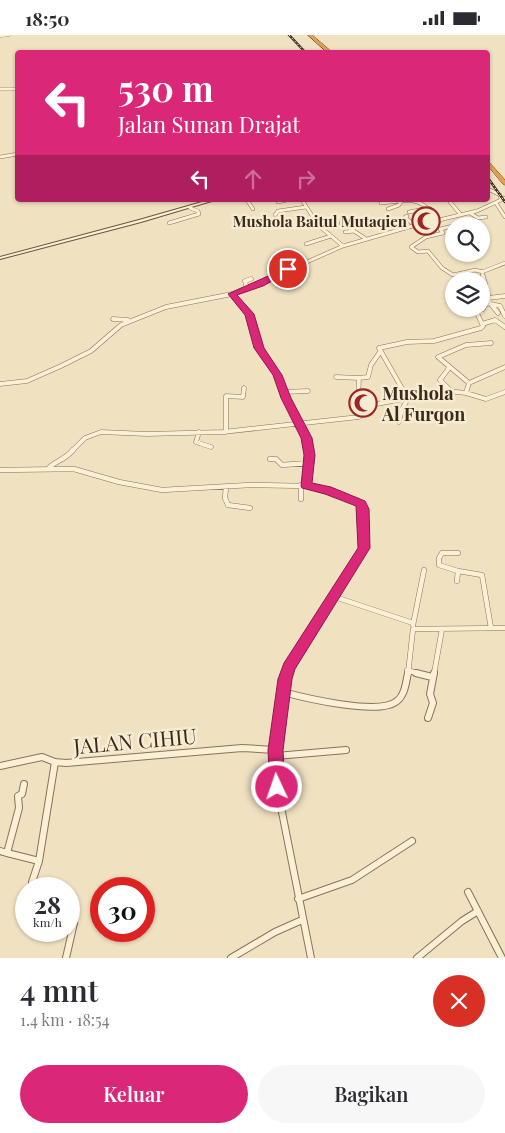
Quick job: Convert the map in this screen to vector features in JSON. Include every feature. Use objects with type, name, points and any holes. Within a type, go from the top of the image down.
[{"type":"highway","points":[[310,35],[326,50]]},
{"type":"highway","points":[[490,165],[505,183]]},
{"type":"street","points":[[0,36],[9,35]]},
{"type":"street","points":[[0,89],[15,89]]},
{"type":"street","points":[[0,157],[15,154]]},
{"type":"street","points":[[0,384],[27,381],[61,366],[91,351],[111,332],[132,320],[166,307],[232,294],[343,246],[414,225],[440,221],[470,213],[496,203],[503,198],[490,190]]},
{"type":"street","points":[[0,258],[207,202]]},
{"type":"street","points":[[248,202],[253,209]]},
{"type":"street","points":[[303,202],[318,225],[343,246]]},
{"type":"street","points":[[381,203],[401,202]]},
{"type":"street","points":[[388,209],[399,205],[401,202]]},
{"type":"street","points":[[418,202],[429,208],[440,221]]},
{"type":"street","points":[[450,202],[461,215]]},
{"type":"street","points":[[496,203],[505,217]]},
{"type":"street","points":[[275,215],[278,211],[306,207]]},
{"type":"street","points":[[169,223],[199,213],[190,208]]},
{"type":"street","points":[[409,212],[429,208]]},
{"type":"street","points":[[470,213],[475,217]]},
{"type":"street","points":[[408,227],[403,221],[407,218],[414,225]]},
{"type":"street","points":[[341,223],[366,239]]},
{"type":"street","points":[[445,228],[440,229],[443,233],[426,237],[412,247],[418,252],[427,251],[442,268],[453,275],[475,270],[483,271],[505,263]]},
{"type":"street","points":[[345,233],[354,231]]},
{"type":"street","points":[[306,244],[331,236]]},
{"type":"street","points":[[247,289],[245,281],[251,279]]},
{"type":"street","points":[[232,294],[249,314],[259,348],[273,366],[301,424],[308,445],[309,463],[301,499]]},
{"type":"street","points":[[490,298],[505,296]]},
{"type":"street","points":[[491,303],[498,313]]},
{"type":"street","points":[[491,303],[500,306],[505,316]]},
{"type":"street","points":[[477,317],[482,325]]},
{"type":"street","points":[[113,319],[132,320]]},
{"type":"street","points":[[336,377],[368,377],[371,365],[380,352],[379,348],[382,346],[407,342],[434,341],[481,328],[482,325],[495,320],[505,327]]},
{"type":"street","points":[[470,383],[449,368],[438,356],[466,345],[491,343]]},
{"type":"street","points":[[380,352],[384,355],[408,399]]},
{"type":"street","points":[[466,393],[470,383],[505,367]]},
{"type":"street","points":[[449,368],[440,380],[451,391]]},
{"type":"street","points":[[48,469],[52,463],[65,459],[83,438],[95,433],[114,431],[147,434],[226,432],[360,416],[358,402],[359,378]]},
{"type":"street","points":[[226,432],[226,397],[243,397],[244,389]]},
{"type":"street","points":[[284,392],[308,391]]},
{"type":"street","points":[[360,407],[451,391],[486,399],[505,392]]},
{"type":"street","points":[[399,421],[402,409],[408,399]]},
{"type":"street","points":[[198,432],[196,442],[211,447]]},
{"type":"street","points":[[270,459],[276,459],[282,465],[309,463]]},
{"type":"street","points":[[0,469],[74,469],[119,482],[162,490],[303,485],[346,497],[363,506],[364,548],[291,662],[283,692],[276,753],[277,787],[302,920],[312,958]]},
{"type":"street","points":[[226,487],[225,498],[228,505],[250,508]]},
{"type":"street","points":[[458,553],[442,553],[439,557],[439,565],[458,571],[482,575],[491,629]]},
{"type":"street","points":[[283,692],[318,701],[353,705],[377,707],[397,703],[405,686],[413,626],[424,570]]},
{"type":"street","points":[[457,581],[458,571]]},
{"type":"street","points":[[332,596],[413,626],[442,629],[505,628]]},
{"type":"street","points":[[428,718],[433,703],[430,694],[432,677],[442,629]]},
{"type":"street","points":[[407,670],[432,677]]},
{"type":"street","name":"JALAN CIHIU","points":[[0,765],[42,757],[55,762],[108,761],[242,747],[276,753],[346,750]]},
{"type":"street","points":[[34,877],[39,861],[55,762]]},
{"type":"street","points":[[24,784],[22,793],[18,796],[19,808],[3,852],[39,861]]},
{"type":"street","points":[[298,899],[352,880],[412,841]]},
{"type":"street","points":[[468,891],[502,958]]},
{"type":"street","points":[[417,958],[462,919],[478,911]]},
{"type":"street","points":[[231,958],[240,955],[275,932],[302,920]]},
{"type":"street","points":[[66,958],[69,942]]},
{"type":"railway","points":[[289,35],[303,50]]},
{"type":"railway","points":[[490,181],[505,202]]},
{"type":"place","name":"Mushola Baitul Mutaqien","points":[[426,221]]},
{"type":"place","name":"Mushola Al Furqon","points":[[363,403]]},
{"type":"route","points":[[277,787],[275,750],[285,679],[289,667],[364,548],[363,506],[357,501],[327,490],[306,486],[310,455],[307,438],[286,398],[278,375],[259,348],[252,321],[246,308],[232,294],[260,284],[288,269]]}]
